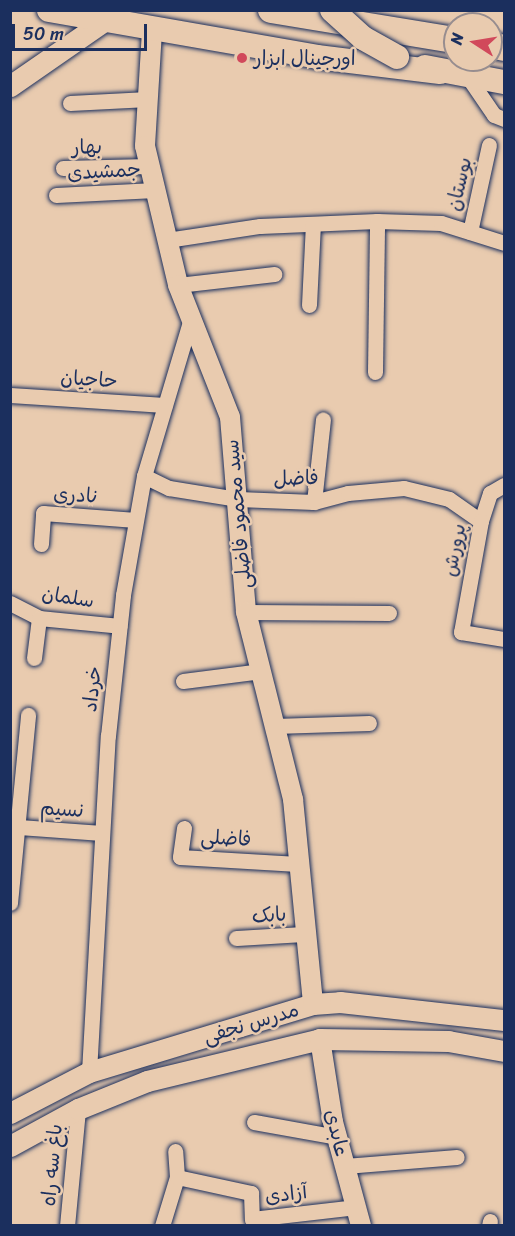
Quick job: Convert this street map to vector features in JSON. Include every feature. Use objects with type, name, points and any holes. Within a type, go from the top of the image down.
[{"type":"highway","points":[[271,10],[443,38]]},
{"type":"main road","points":[[49,10],[152,31],[504,82]]},
{"type":"main road","points":[[332,10],[363,38],[397,57],[440,72]]},
{"type":"main road","points":[[11,84],[104,21]]},
{"type":"main road","name":"مدرس نجفی","points":[[10,1113],[89,1072],[313,1004],[340,1002],[504,1020]]},
{"type":"main road","name":"مدرس نجفی","points":[[10,1146],[78,1109],[147,1081],[200,1065],[320,1039],[448,1041],[504,1051]]},
{"type":"street","name":"سید محمود فاضلی","points":[[152,31],[145,146],[178,285],[230,417],[246,612],[293,799],[304,934],[313,1004]]},
{"type":"street","points":[[468,77],[494,115],[504,119]]},
{"type":"street","points":[[70,103],[148,99]]},
{"type":"street","name":"بوستان","points":[[470,232],[489,145]]},
{"type":"street","name":"بهار","points":[[63,168],[149,166]]},
{"type":"street","name":"جمشیدی","points":[[56,195],[155,190]]},
{"type":"street","points":[[375,372],[377,221]]},
{"type":"street","points":[[167,240],[260,226],[377,221],[441,223],[504,243]]},
{"type":"street","points":[[309,305],[313,224]]},
{"type":"street","points":[[178,285],[274,274]]},
{"type":"street","name":"خرداد","points":[[89,1072],[102,833],[120,626],[144,476],[191,318]]},
{"type":"street","name":"حاجیان","points":[[10,395],[165,405]]},
{"type":"street","points":[[314,502],[323,419]]},
{"type":"street","name":"فاضل","points":[[144,476],[170,488],[238,499],[314,502],[348,494],[404,488],[449,499],[481,521]]},
{"type":"street","name":"پرورش","points":[[504,485],[490,493],[481,521],[461,632],[504,639]]},
{"type":"street","name":"نادری","points":[[40,544],[42,513],[136,520]]},
{"type":"street","name":"سلمان","points":[[10,603],[39,618],[120,626]]},
{"type":"street","points":[[246,612],[389,613]]},
{"type":"street","points":[[34,658],[39,618]]},
{"type":"street","points":[[183,681],[261,671]]},
{"type":"street","name":"نسیم","points":[[10,903],[28,715]]},
{"type":"street","points":[[274,726],[369,723]]},
{"type":"street","name":"نسیم","points":[[19,827],[102,833]]},
{"type":"street","name":"فاضلی","points":[[184,828],[180,857],[298,864]]},
{"type":"street","name":"بابک","points":[[236,938],[304,934]]},
{"type":"street","name":"عابدی","points":[[320,1039],[337,1137],[358,1216]]},
{"type":"street","name":"باغ سه راه","points":[[67,1226],[78,1109]]},
{"type":"street","points":[[254,1122],[337,1137]]},
{"type":"street","points":[[162,1226],[177,1177],[175,1151]]},
{"type":"street","points":[[345,1166],[457,1157]]},
{"type":"street","name":"آزادی","points":[[177,1177],[252,1192],[252,1219],[358,1216]]},
{"type":"place","name":"اورجینال ابزار","points":[[242,58]]}]
